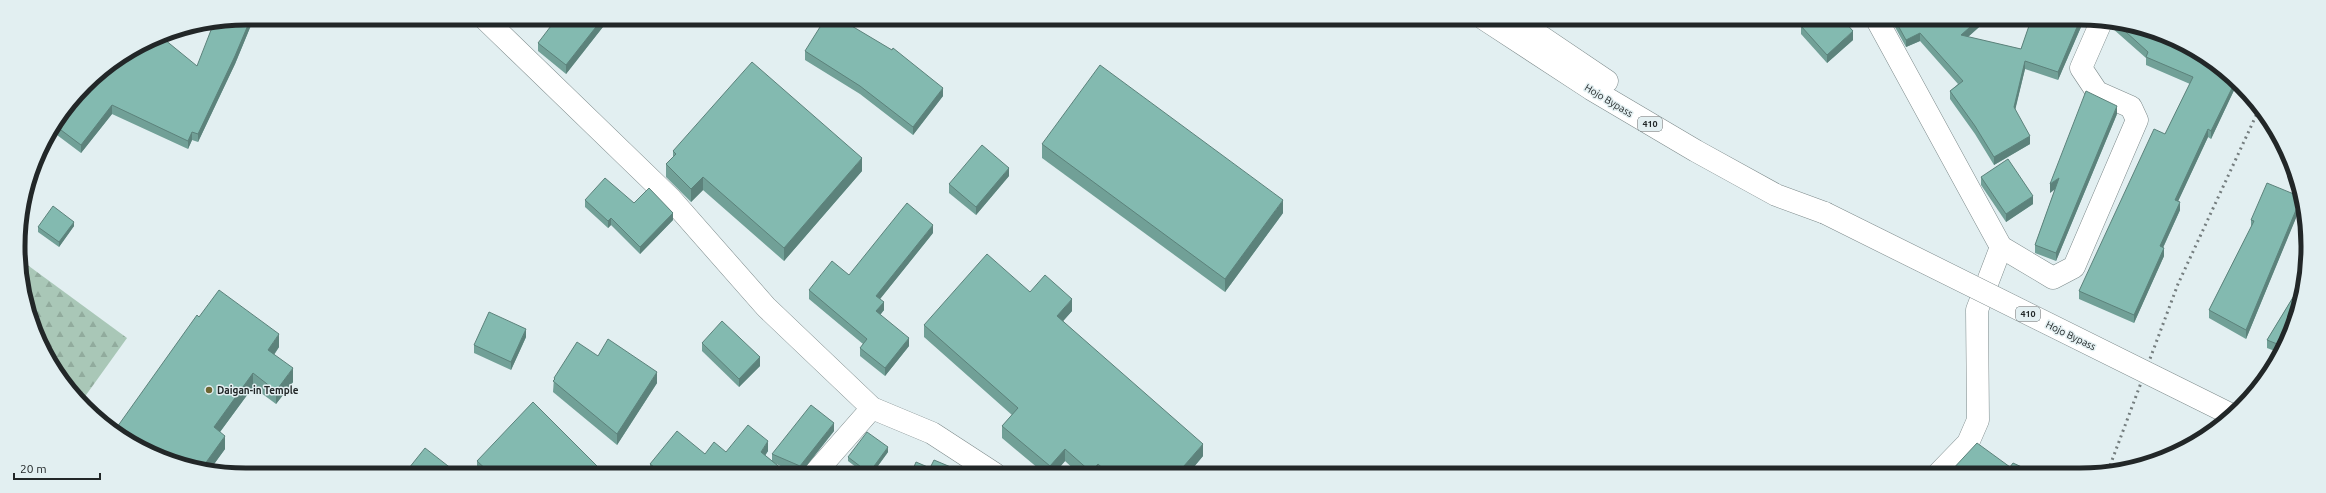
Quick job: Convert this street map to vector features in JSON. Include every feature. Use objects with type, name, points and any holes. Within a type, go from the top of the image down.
[{"type":"main road","points":[[491,25],[671,199],[766,307],[872,408],[932,433],[986,468]]},
{"type":"main road","name":"Hojo Bypass","points":[[1493,25],[1548,63],[1696,151],[1776,195],[1825,213],[2227,412]]},
{"type":"main road","name":"Hojo Bypass","points":[[1524,25],[1593,73],[1705,141],[1784,182],[1825,213]]},
{"type":"main road","points":[[1880,25],[2000,247],[2053,278],[2074,267],[2137,120],[2130,106],[2097,92],[2081,68],[2099,26]]},
{"type":"main road","points":[[1944,468],[1968,443],[1978,420],[1977,310],[2000,247]]},
{"type":"main road","points":[[819,468],[872,408]]},
{"type":"green space","points":[[25,263],[127,338],[84,397],[62,370],[42,331],[29,290]]},
{"type":"building","points":[[232,25],[248,25],[198,134],[192,132],[188,141],[112,105],[81,145],[59,129],[80,100],[100,80],[123,62],[162,42],[166,41],[197,66],[212,28]]},
{"type":"building","points":[[552,25],[597,25],[566,65],[538,43]]},
{"type":"building","points":[[821,25],[850,25],[892,50],[893,48],[943,88],[913,127],[860,86],[805,51]]},
{"type":"building","points":[[1848,25],[1853,31],[1827,55],[1801,26]]},
{"type":"building","points":[[1898,25],[1972,25],[1961,35],[2021,49],[2029,25],[2078,25],[2058,72],[2025,61],[2014,107],[2030,136],[1994,157],[1975,126],[1950,91],[1963,81],[1920,33],[1906,40]]},
{"type":"building","points":[[2123,29],[2151,37],[2177,48],[2203,62],[2233,87],[2211,131],[2208,129],[2175,200],[2180,202],[2160,246],[2164,248],[2134,315],[2079,291],[2154,129],[2165,134],[2193,77],[2146,57],[2148,52]]},
{"type":"building","points":[[752,62],[862,158],[784,248],[703,177],[691,189],[666,164],[676,154],[673,151]]},
{"type":"building","points":[[1100,65],[1283,200],[1225,279],[1042,144]]},
{"type":"building","points":[[2086,91],[2117,106],[2056,253],[2035,245],[2059,178],[2050,184]]},
{"type":"building","points":[[982,145],[1009,168],[976,207],[949,184]]},
{"type":"building","points":[[2008,159],[2033,196],[2006,214],[1981,177]]},
{"type":"building","points":[[605,178],[634,203],[649,188],[673,213],[640,247],[611,218],[608,221],[585,200]]},
{"type":"building","points":[[2267,183],[2295,194],[2297,206],[2246,330],[2209,310],[2254,221],[2251,220]]},
{"type":"building","points":[[907,203],[933,225],[876,296],[884,302],[876,311],[909,338],[885,368],[860,348],[867,339],[809,290],[832,261],[849,275]]},
{"type":"building","points":[[53,206],[74,222],[59,242],[38,227]]},
{"type":"building","points":[[987,254],[1030,292],[1045,275],[1072,299],[1057,316],[1203,444],[1182,468],[1102,468],[1098,464],[1094,468],[1086,468],[1065,449],[1050,466],[1002,426],[1018,408],[924,325]]},
{"type":"building","name":"Daigan-in Temple","points":[[219,290],[279,334],[268,350],[293,368],[276,391],[253,373],[214,427],[225,436],[205,464],[162,451],[123,431],[117,426],[197,315],[199,317]]},
{"type":"building","points":[[2297,291],[2289,318],[2278,344],[2267,340]]},
{"type":"building","points":[[489,312],[526,329],[511,362],[474,345]]},
{"type":"building","points":[[722,321],[760,357],[739,379],[702,343]]},
{"type":"building","points":[[608,339],[657,372],[617,434],[553,381],[577,342],[598,356]]},
{"type":"building","points":[[533,402],[599,468],[485,468],[477,461]]},
{"type":"building","points":[[811,405],[834,423],[800,466],[772,454]]},
{"type":"building","points":[[748,425],[768,441],[761,452],[781,468],[655,468],[650,464],[677,431],[705,454],[714,442],[726,452]]},
{"type":"building","points":[[867,432],[888,447],[873,468],[862,468],[848,457]]},
{"type":"building","points":[[1977,443],[2010,467],[2013,463],[2024,468],[1954,468]]},
{"type":"building","points":[[425,448],[451,468],[409,468]]},
{"type":"building","points":[[934,460],[953,468],[930,468]]},
{"type":"building","points":[[916,462],[930,468],[914,468]]},
{"type":"railway","points":[[2110,466],[2178,284],[2257,114]]},
{"type":"place","name":"Daigan-in Temple","points":[[209,390]]}]
